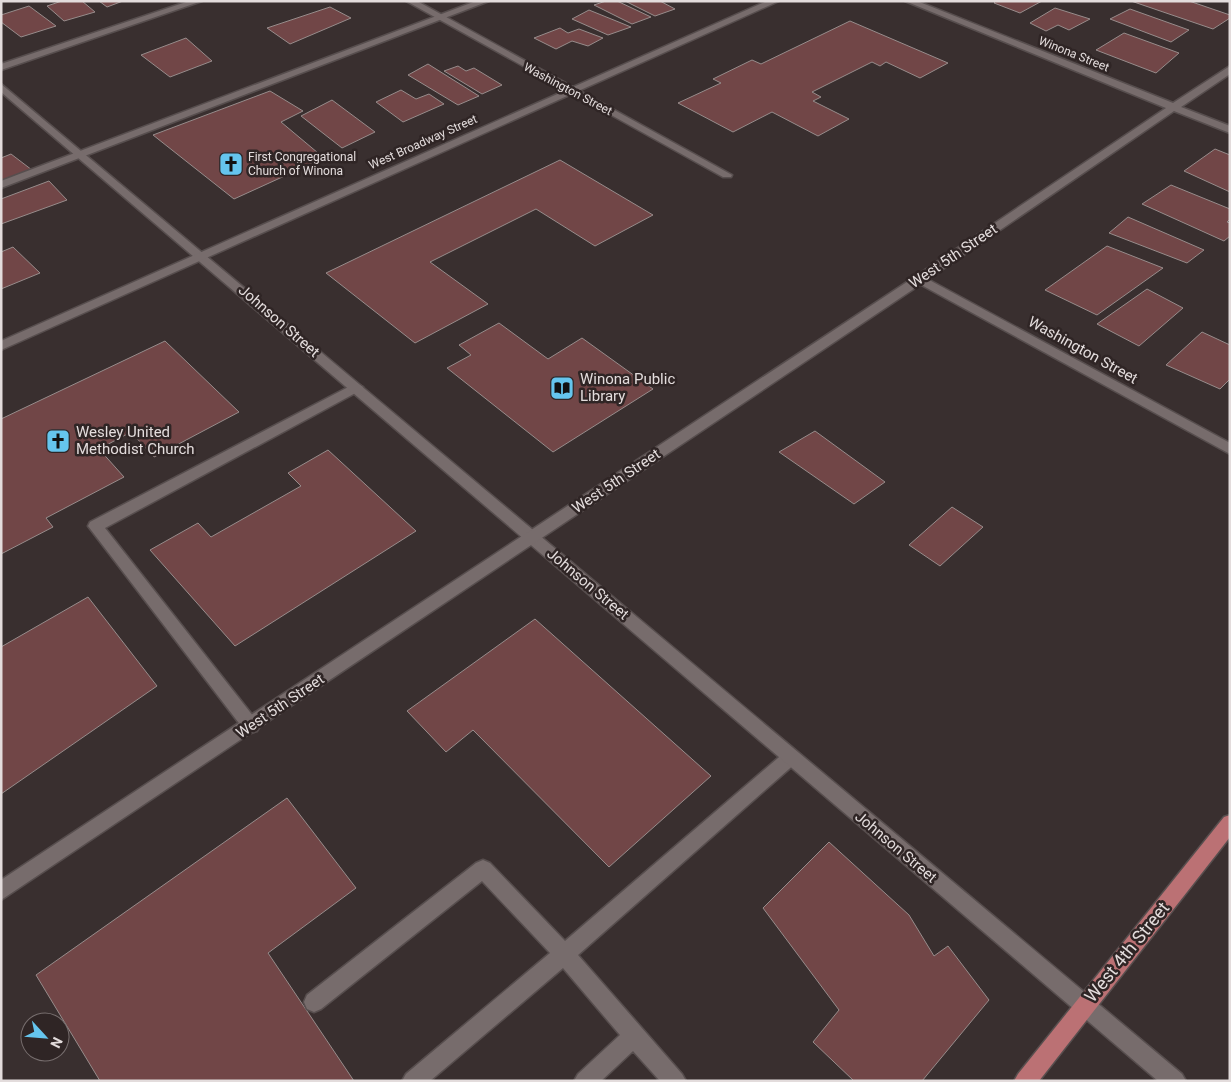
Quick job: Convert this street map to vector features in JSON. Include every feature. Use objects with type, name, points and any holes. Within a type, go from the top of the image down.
[{"type":"main road","name":"West 4th Street","points":[[1024,1081],[1230,823]]},
{"type":"street","points":[[1,67],[198,1]]},
{"type":"street","name":"Washington Street","points":[[410,1],[727,174]]},
{"type":"street","points":[[1,185],[485,1]]},
{"type":"street","name":"West Broadway Street","points":[[1,346],[775,1]]},
{"type":"street","name":"Winona Street","points":[[909,1],[1230,130]]},
{"type":"street","name":"West 5th Street","points":[[1,891],[251,726],[1229,71]]},
{"type":"street","name":"Johnson Street","points":[[1,87],[1174,1081]]},
{"type":"street","name":"Washington Street","points":[[920,279],[1230,449]]},
{"type":"street","points":[[251,726],[95,526],[356,387]]},
{"type":"street","points":[[413,1081],[564,954],[791,757]]},
{"type":"street","points":[[314,1002],[482,869],[564,954],[675,1081]]},
{"type":"street","points":[[584,1081],[634,1036]]},
{"type":"building","points":[[62,1],[82,1],[95,12],[64,21],[47,6]]},
{"type":"building","points":[[99,1],[123,1],[107,7]]},
{"type":"building","points":[[606,1],[617,1],[651,17],[632,24],[594,5]]},
{"type":"building","points":[[625,1],[660,1],[675,9],[655,16]]},
{"type":"building","points":[[996,1],[1042,1],[1020,13],[994,3]]},
{"type":"building","points":[[1131,1],[1189,1],[1230,15],[1230,18],[1213,29]]},
{"type":"building","points":[[29,6],[56,26],[21,37],[1,22],[1,15]]},
{"type":"building","points":[[330,7],[351,18],[290,44],[267,28]]},
{"type":"building","points":[[1055,8],[1090,19],[1069,30],[1058,25],[1046,31],[1030,23]]},
{"type":"building","points":[[1130,9],[1189,30],[1171,42],[1110,19]]},
{"type":"building","points":[[589,10],[631,27],[608,35],[572,19]]},
{"type":"building","points":[[850,21],[948,63],[920,78],[886,62],[880,66],[872,62],[812,92],[821,97],[813,101],[849,119],[818,136],[772,112],[733,132],[678,103],[721,83],[713,79],[752,60],[761,64]]},
{"type":"building","points":[[560,28],[568,33],[579,29],[603,38],[588,46],[572,41],[556,49],[534,38]]},
{"type":"building","points":[[1124,33],[1179,53],[1156,73],[1096,50]]},
{"type":"building","points":[[186,38],[212,61],[170,77],[141,55]]},
{"type":"building","points":[[428,64],[479,96],[458,105],[408,75]]},
{"type":"building","points":[[458,66],[466,71],[474,68],[502,85],[482,94],[444,71]]},
{"type":"building","points":[[401,90],[416,99],[429,94],[444,104],[403,122],[376,102]]},
{"type":"building","points":[[270,91],[303,111],[281,122],[324,158],[234,199],[153,135]]},
{"type":"building","points":[[332,100],[375,132],[342,148],[301,116]]},
{"type":"building","points":[[1215,149],[1230,155],[1230,192],[1184,171]]},
{"type":"building","points":[[11,154],[32,170],[1,181],[1,158]]},
{"type":"building","points":[[560,160],[653,215],[595,246],[536,209],[430,262],[488,304],[415,343],[326,273]]},
{"type":"building","points":[[49,181],[67,200],[1,224],[1,199]]},
{"type":"building","points":[[1171,185],[1230,209],[1230,219],[1227,222],[1230,223],[1230,236],[1224,241],[1142,204]]},
{"type":"building","points":[[1128,217],[1204,250],[1187,263],[1109,233]]},
{"type":"building","points":[[1107,246],[1163,268],[1097,315],[1045,290]]},
{"type":"building","points":[[13,247],[40,273],[1,289],[1,252]]},
{"type":"building","points":[[1147,289],[1183,308],[1139,346],[1097,324]]},
{"type":"building","name":"Winona Public Library","points":[[499,323],[548,359],[582,338],[653,389],[553,452],[447,368],[471,355],[459,345]]},
{"type":"building","points":[[1202,332],[1230,345],[1230,379],[1220,389],[1166,365]]},
{"type":"building","name":"Wesley United Methodist Church","points":[[165,341],[239,412],[154,457],[131,432],[99,449],[124,477],[46,518],[53,527],[1,554],[1,419]]},
{"type":"building","points":[[815,431],[885,482],[854,504],[779,452]]},
{"type":"building","points":[[328,450],[416,531],[235,646],[150,550],[198,523],[211,537],[301,486],[288,473]]},
{"type":"building","points":[[952,507],[983,527],[940,566],[909,545]]},
{"type":"building","points":[[88,597],[157,686],[1,794],[1,647]]},
{"type":"building","points":[[535,619],[711,776],[609,867],[473,730],[446,752],[407,711]]},
{"type":"building","points":[[287,798],[356,888],[268,953],[354,1081],[100,1081],[70,1031],[70,1012],[58,1012],[36,975]]},
{"type":"building","points":[[829,842],[909,915],[934,956],[948,946],[989,1000],[922,1081],[854,1081],[813,1042],[839,1010],[763,908]]},
{"type":"place","name":"First Congregational Church of Winona","points":[[231,164]]},
{"type":"place","name":"Winona Public Library","points":[[562,388]]},
{"type":"place","name":"Wesley United Methodist Church","points":[[58,441]]}]
